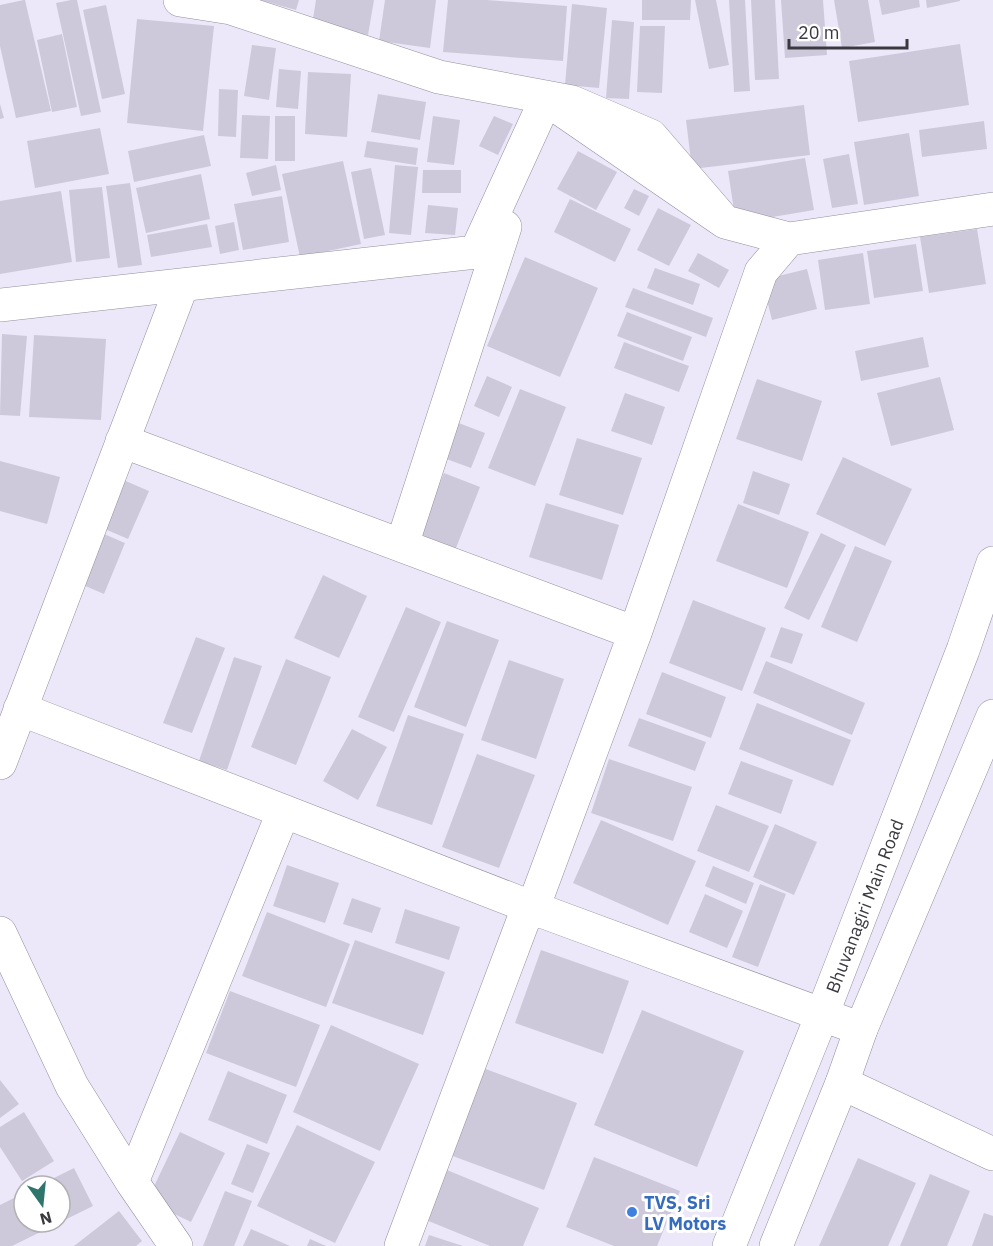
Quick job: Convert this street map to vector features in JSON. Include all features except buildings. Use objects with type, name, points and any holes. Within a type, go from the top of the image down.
[{"type":"street","points":[[180,0],[231,8],[439,77],[559,101],[651,136],[725,222],[789,239],[993,209]]},
{"type":"street","points":[[0,305],[476,252],[559,101]]},
{"type":"street","points":[[402,545],[559,101]]},
{"type":"street","points":[[401,1246],[523,921],[533,908],[635,633],[761,272],[789,239]]},
{"type":"street","points":[[0,763],[182,285]]},
{"type":"street","points":[[122,441],[635,633]]},
{"type":"street","name":"Bhuvanagiri Main Road","points":[[729,1246],[822,1015],[963,650],[993,563]]},
{"type":"street","points":[[20,709],[283,813],[861,1029]]},
{"type":"street","points":[[776,1246],[842,1083],[861,1029],[993,716]]},
{"type":"street","points":[[132,1182],[283,813]]},
{"type":"street","points":[[0,933],[72,1086],[132,1182],[176,1246]]},
{"type":"street","points":[[842,1083],[993,1154]]},
{"type":"place","name":"TVS, Sri LV Motors","points":[[632,1212]]}]
